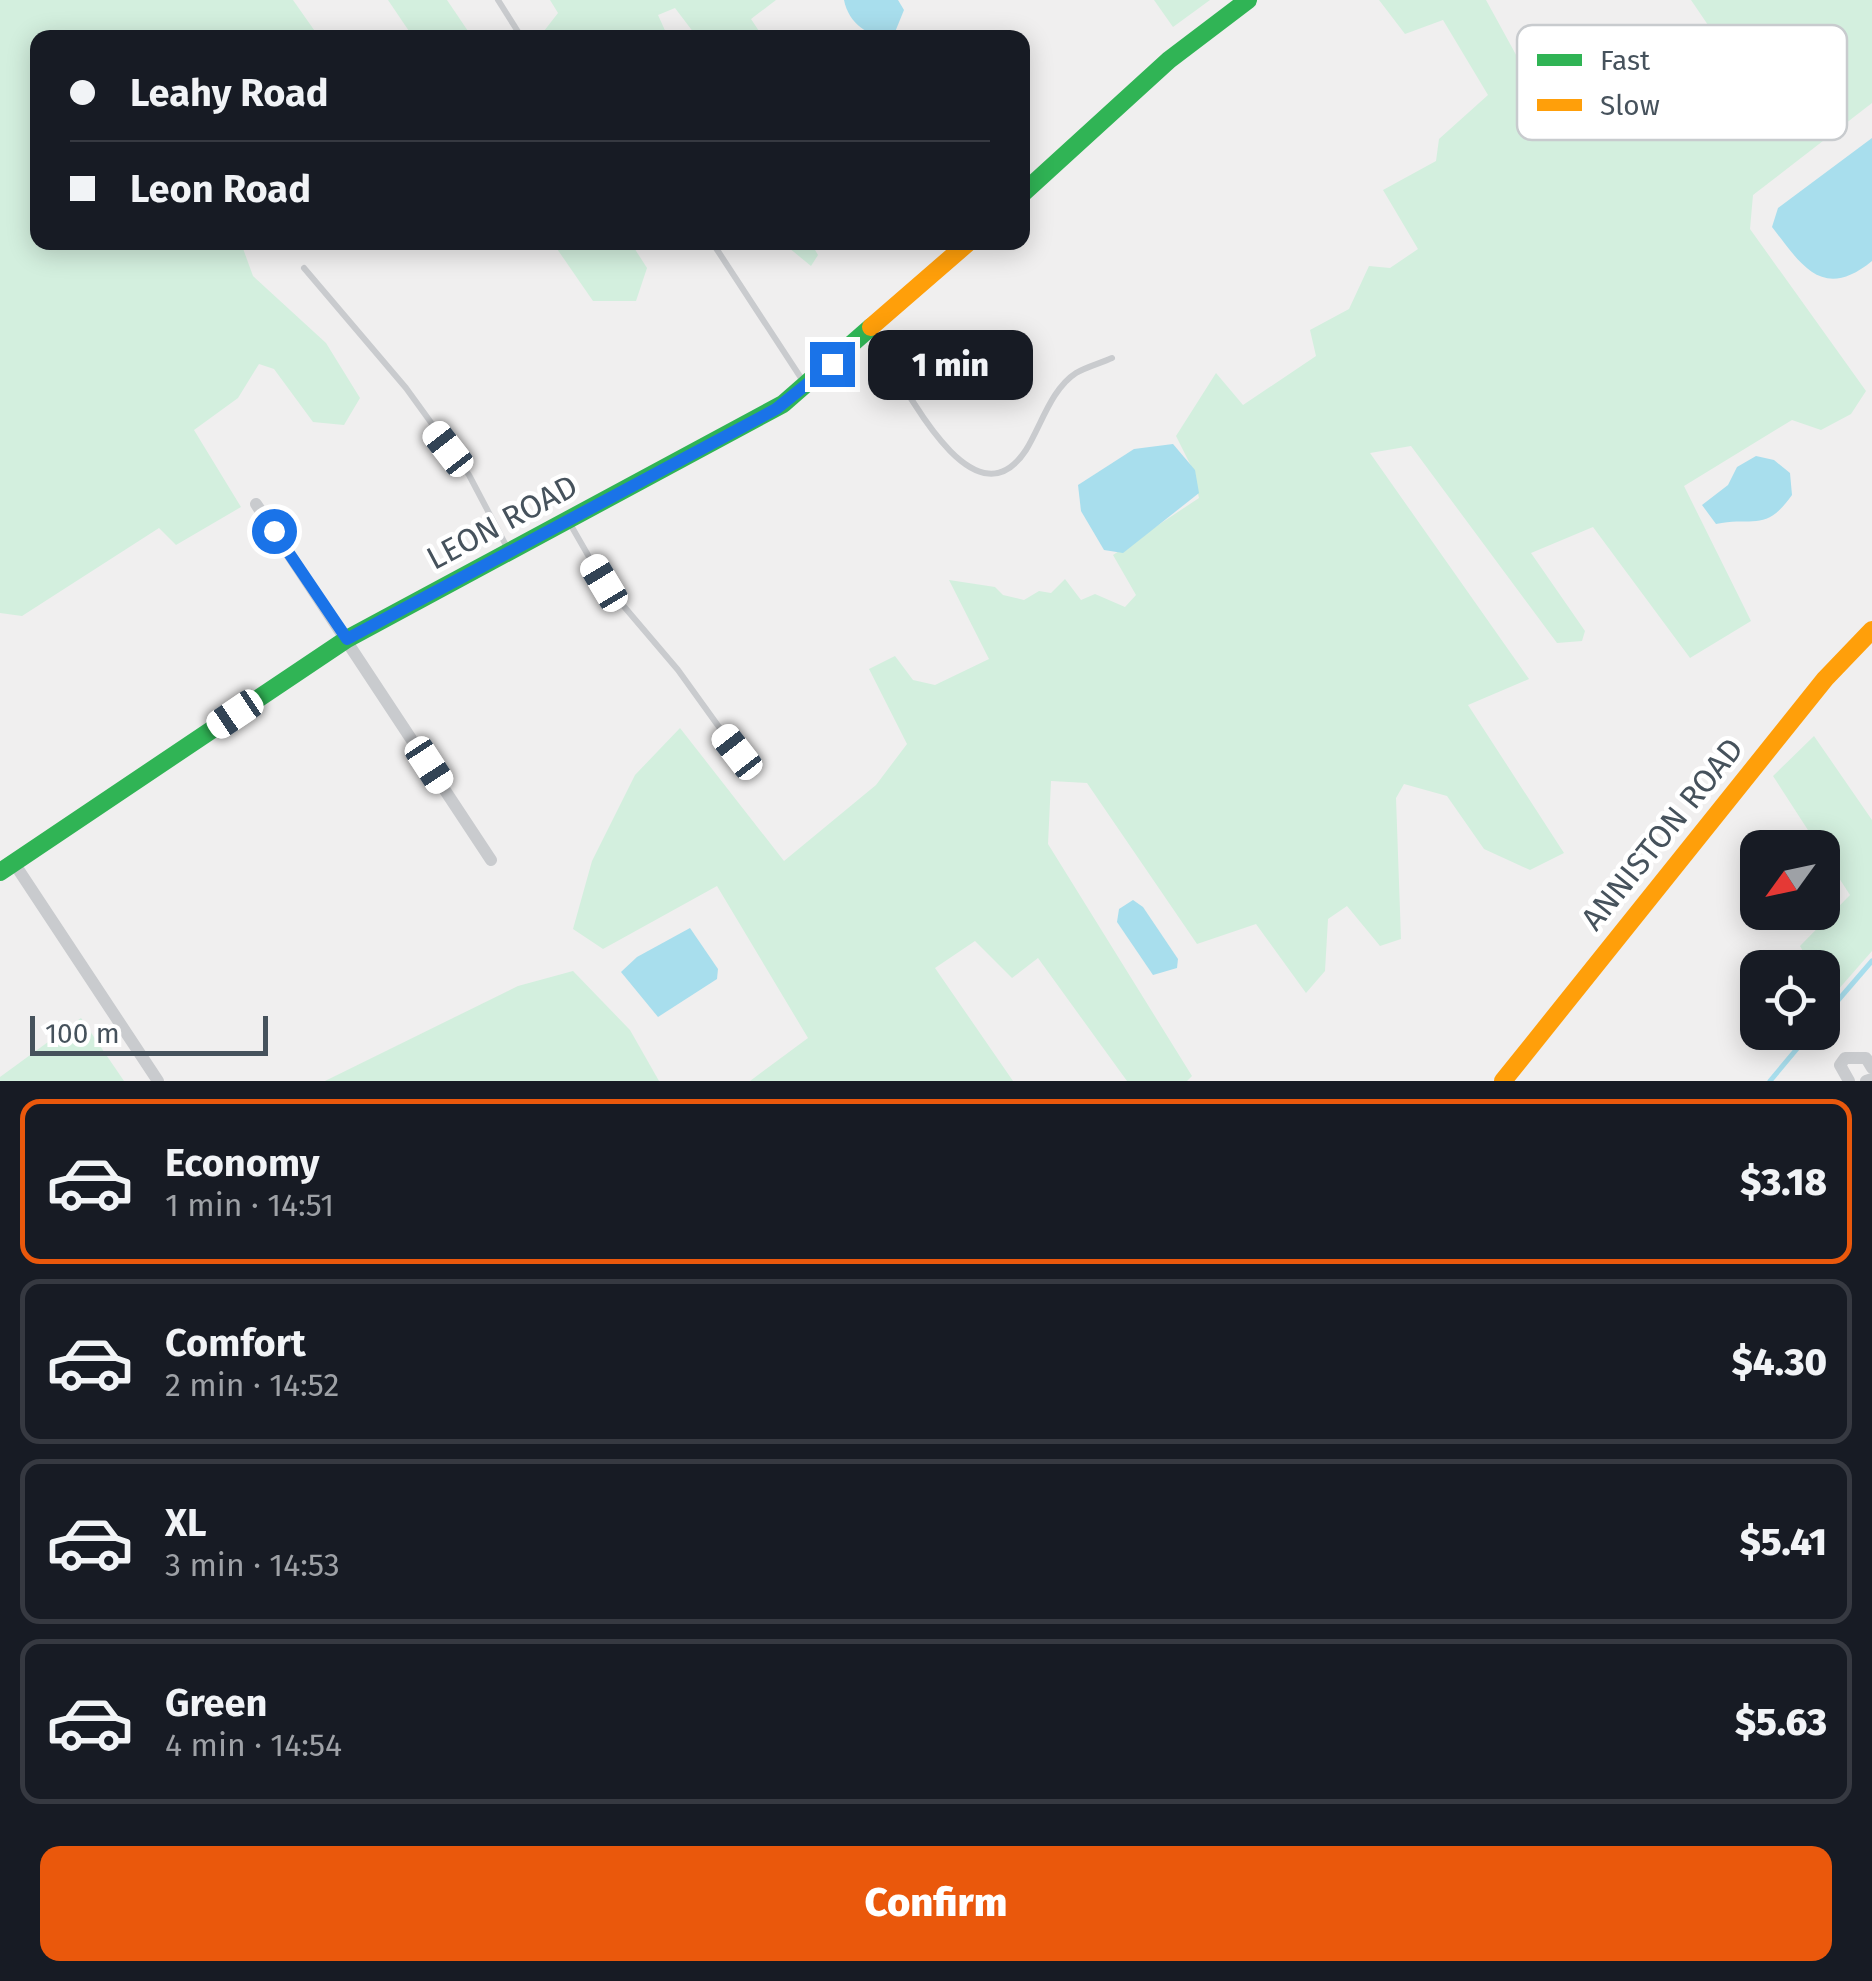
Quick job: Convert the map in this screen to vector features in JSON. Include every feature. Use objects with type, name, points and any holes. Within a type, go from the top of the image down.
[{"type":"street","points":[[1030,187],[1170,60],[1248,0]]},
{"type":"street","name":"LEON ROAD","points":[[7,868],[347,639],[776,409],[960,250]]},
{"type":"street","points":[[256,504],[491,860]]},
{"type":"street","name":"ANNISTON ROAD","points":[[1503,1081],[1825,678],[1872,630]]},
{"type":"street","points":[[7,868],[158,1081]]},
{"type":"street","points":[[1849,1081],[1840,1065],[1845,1058],[1866,1058],[1872,1068]]},
{"type":"lane","points":[[498,0],[517,30]]},
{"type":"lane","points":[[717,250],[797,376],[808,385]]},
{"type":"lane","points":[[304,268],[406,388],[469,475],[510,552]]},
{"type":"lane","points":[[872,330],[942,444],[974,472],[988,476],[1014,466],[1052,401],[1077,372],[1112,358]]},
{"type":"lane","points":[[569,520],[604,583],[678,670],[737,752]]},
{"type":"green space","points":[[0,0],[293,0],[314,30],[30,30],[30,250],[244,250],[253,276],[326,343],[360,398],[344,425],[313,422],[274,369],[259,364],[238,398],[194,430],[241,507],[176,545],[159,528],[22,616],[0,613]]},
{"type":"green space","points":[[388,0],[447,0],[467,30],[408,30]]},
{"type":"green space","points":[[550,0],[776,0],[751,19],[758,30],[692,30],[675,8],[658,15],[665,30],[545,30],[558,13]]},
{"type":"green space","points":[[1154,0],[1210,0],[1173,27]]},
{"type":"green space","points":[[1379,0],[1486,0],[1517,57],[1517,140],[1824,140],[1753,195],[1750,229],[1866,391],[1851,414],[1821,430],[1792,420],[1684,486],[1751,621],[1690,658],[1593,527],[1531,553],[1585,631],[1582,641],[1557,643],[1411,446],[1370,453],[1529,679],[1468,705],[1564,853],[1530,870],[1484,849],[1447,796],[1404,784],[1396,798],[1401,939],[1380,946],[1347,906],[1328,919],[1325,971],[1306,993],[1256,924],[1197,944],[1087,783],[1051,781],[1048,844],[1192,1076],[1187,1081],[1127,1081],[1038,958],[1012,978],[975,941],[935,968],[1013,1081],[750,1081],[808,1038],[717,886],[603,949],[573,929],[592,861],[635,775],[680,728],[784,861],[876,785],[907,744],[869,669],[895,656],[913,680],[935,685],[989,659],[949,580],[995,587],[1003,595],[1024,600],[1039,591],[1051,593],[1065,579],[1081,600],[1095,594],[1125,607],[1136,595],[1113,555],[1199,498],[1192,468],[1176,436],[1216,373],[1243,405],[1316,356],[1310,330],[1349,309],[1369,266],[1390,268],[1418,249],[1383,190],[1436,161],[1439,139],[1488,95],[1443,20],[1405,34]]},
{"type":"green space","points":[[1691,0],[1872,0],[1872,103],[1847,122],[1847,25],[1708,25]]},
{"type":"green space","points":[[558,250],[635,250],[647,268],[636,301],[593,301]]},
{"type":"green space","points":[[792,250],[815,250],[818,255],[811,266]]},
{"type":"green space","points":[[1814,736],[1872,820],[1872,951],[1840,988],[1840,950],[1802,950],[1800,946],[1816,930],[1840,930],[1840,905],[1850,895],[1840,880],[1840,830],[1808,830],[1773,776]]},
{"type":"green space","points":[[573,971],[630,1030],[659,1081],[325,1081],[518,986]]},
{"type":"green space","points":[[81,1018],[124,1081],[0,1081],[0,1077]]},
{"type":"water","points":[[844,0],[898,0],[904,10],[896,30],[866,30]]},
{"type":"water","points":[[1872,138],[1872,261],[1855,273],[1826,278],[1803,265],[1772,227],[1778,208]]},
{"type":"water","points":[[1173,444],[1195,470],[1199,493],[1123,553],[1104,550],[1081,511],[1078,485],[1134,449]]},
{"type":"water","points":[[1756,456],[1774,460],[1790,473],[1792,495],[1766,519],[1716,524],[1702,505],[1728,485],[1737,467]]},
{"type":"water","points":[[1133,900],[1143,907],[1178,959],[1177,968],[1153,975],[1117,922],[1119,909]]},
{"type":"water","points":[[690,928],[718,969],[717,979],[658,1017],[621,972],[637,957]]},
{"type":"waterway","points":[[1840,998],[1872,961]]},
{"type":"waterway","points":[[1770,1081],[1796,1050]]},
{"type":"traffic: fast","points":[[1030,187],[1169,60],[1248,0]]},
{"type":"traffic: fast","points":[[0,872],[347,639],[783,404],[871,327]]},
{"type":"traffic: slow","points":[[871,327],[960,250]]},
{"type":"traffic: slow","points":[[1503,1081],[1825,679],[1872,630]]},
{"type":"route","points":[[274,531],[347,639],[776,409],[832,364]]}]
